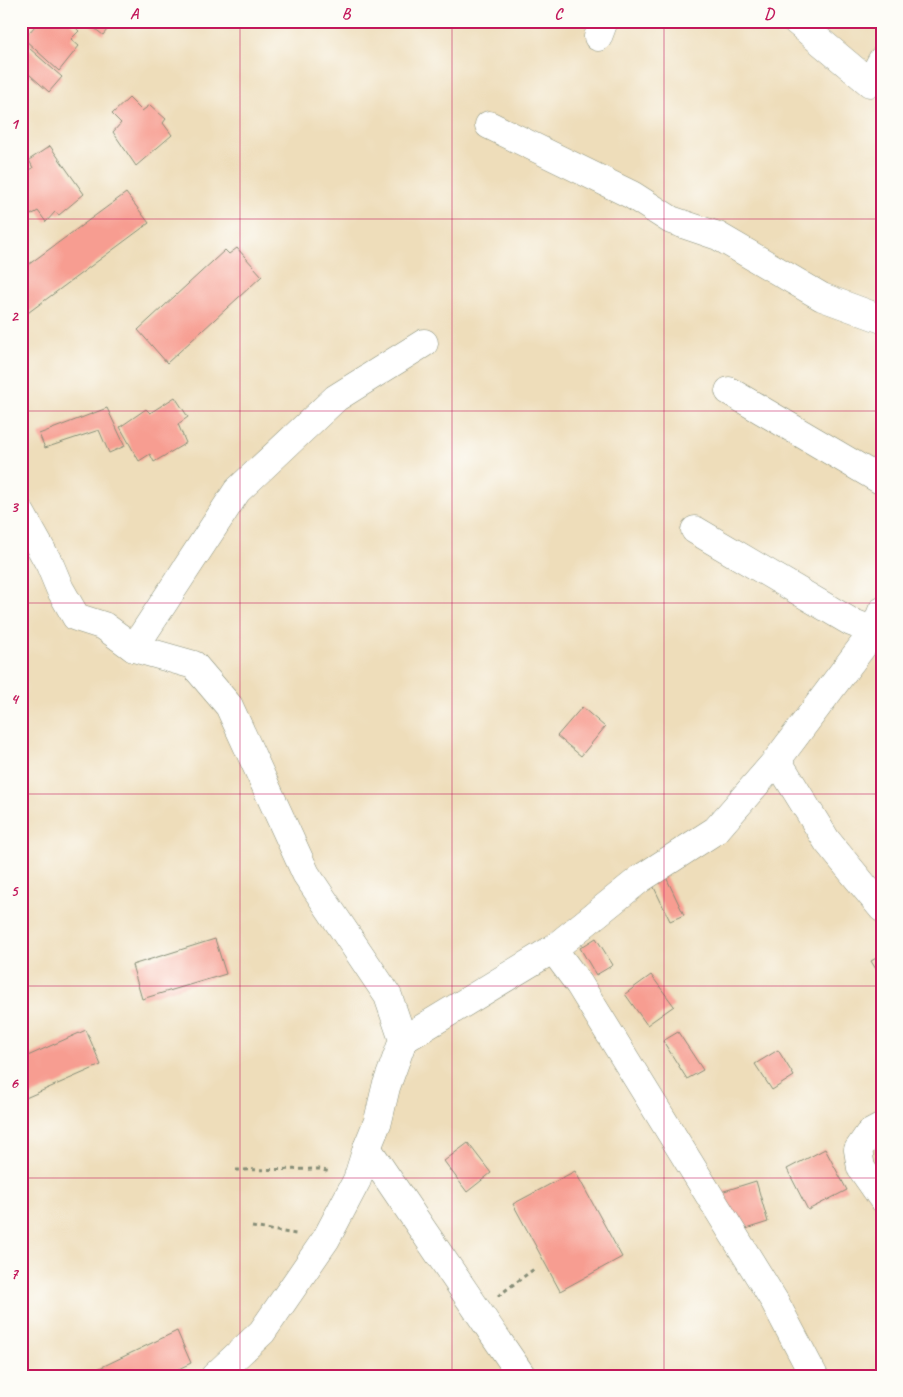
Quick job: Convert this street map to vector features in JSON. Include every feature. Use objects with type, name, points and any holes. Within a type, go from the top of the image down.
[{"type":"street","points":[[796,21],[878,78]]},
{"type":"street","points":[[489,125],[632,195],[671,220],[718,236],[822,297],[882,319]]},
{"type":"street","points":[[134,648],[237,491],[336,398],[424,344]]},
{"type":"street","points":[[729,391],[882,481]]},
{"type":"street","points":[[21,513],[76,617],[104,626],[134,648],[194,665],[229,706],[306,874],[388,996],[403,1040]]},
{"type":"street","points":[[695,530],[851,622],[879,625]]},
{"type":"street","points":[[216,1376],[262,1332],[326,1239],[357,1180],[378,1121],[386,1087],[403,1040],[553,948],[640,879],[716,830],[777,760],[879,625]]},
{"type":"street","points":[[777,760],[827,841],[882,908]]},
{"type":"street","points":[[553,948],[579,984],[775,1302],[814,1376]]},
{"type":"street","points":[[882,1127],[869,1134],[858,1150],[861,1168],[882,1198]]},
{"type":"street","points":[[367,1148],[522,1376]]},
{"type":"path","points":[[236,1170],[318,1169],[357,1180]]},
{"type":"path","points":[[252,1227],[326,1239]]},
{"type":"path","points":[[478,1311],[534,1269]]},
{"type":"building","points":[[39,21],[69,21],[79,31],[71,39],[79,46],[59,71],[24,39]]},
{"type":"building","points":[[85,21],[114,21],[103,35]]},
{"type":"building","points":[[21,41],[62,77],[49,92],[21,67]]},
{"type":"building","points":[[129,98],[142,111],[150,105],[166,119],[163,123],[172,135],[136,166],[113,132],[121,123],[112,114]]},
{"type":"building","points":[[50,146],[84,194],[59,215],[55,212],[46,222],[38,211],[31,215],[21,201],[21,175],[33,168],[29,160]]},
{"type":"building","points":[[126,193],[149,223],[21,318],[21,270]]},
{"type":"building","points":[[237,248],[262,276],[167,363],[138,330],[225,250],[229,254]]},
{"type":"building","points":[[175,397],[188,417],[178,424],[186,443],[154,462],[150,454],[139,461],[120,427],[146,409],[150,413]]},
{"type":"building","points":[[107,408],[125,446],[109,453],[99,430],[45,448],[39,434]]},
{"type":"building","points":[[582,707],[605,727],[581,756],[557,736]]},
{"type":"building","points":[[665,875],[684,915],[670,921],[651,881]]},
{"type":"building","points":[[596,938],[613,965],[596,975],[580,948]]},
{"type":"building","points":[[215,939],[226,974],[142,999],[132,965]]},
{"type":"building","points":[[882,955],[882,979],[871,961]]},
{"type":"building","points":[[651,975],[674,1006],[647,1025],[625,994]]},
{"type":"building","points":[[86,1030],[101,1065],[21,1100],[21,1059]]},
{"type":"building","points":[[678,1032],[703,1070],[687,1079],[663,1041]]},
{"type":"building","points":[[778,1050],[794,1076],[772,1090],[755,1064]]},
{"type":"building","points":[[468,1143],[491,1173],[467,1192],[444,1161]]},
{"type":"building","points":[[825,1149],[847,1190],[808,1210],[787,1169]]},
{"type":"building","points":[[575,1171],[622,1257],[560,1291],[513,1204]]},
{"type":"building","points":[[756,1181],[768,1222],[733,1233],[721,1192]]},
{"type":"building","points":[[177,1331],[191,1363],[164,1376],[83,1376]]}]
